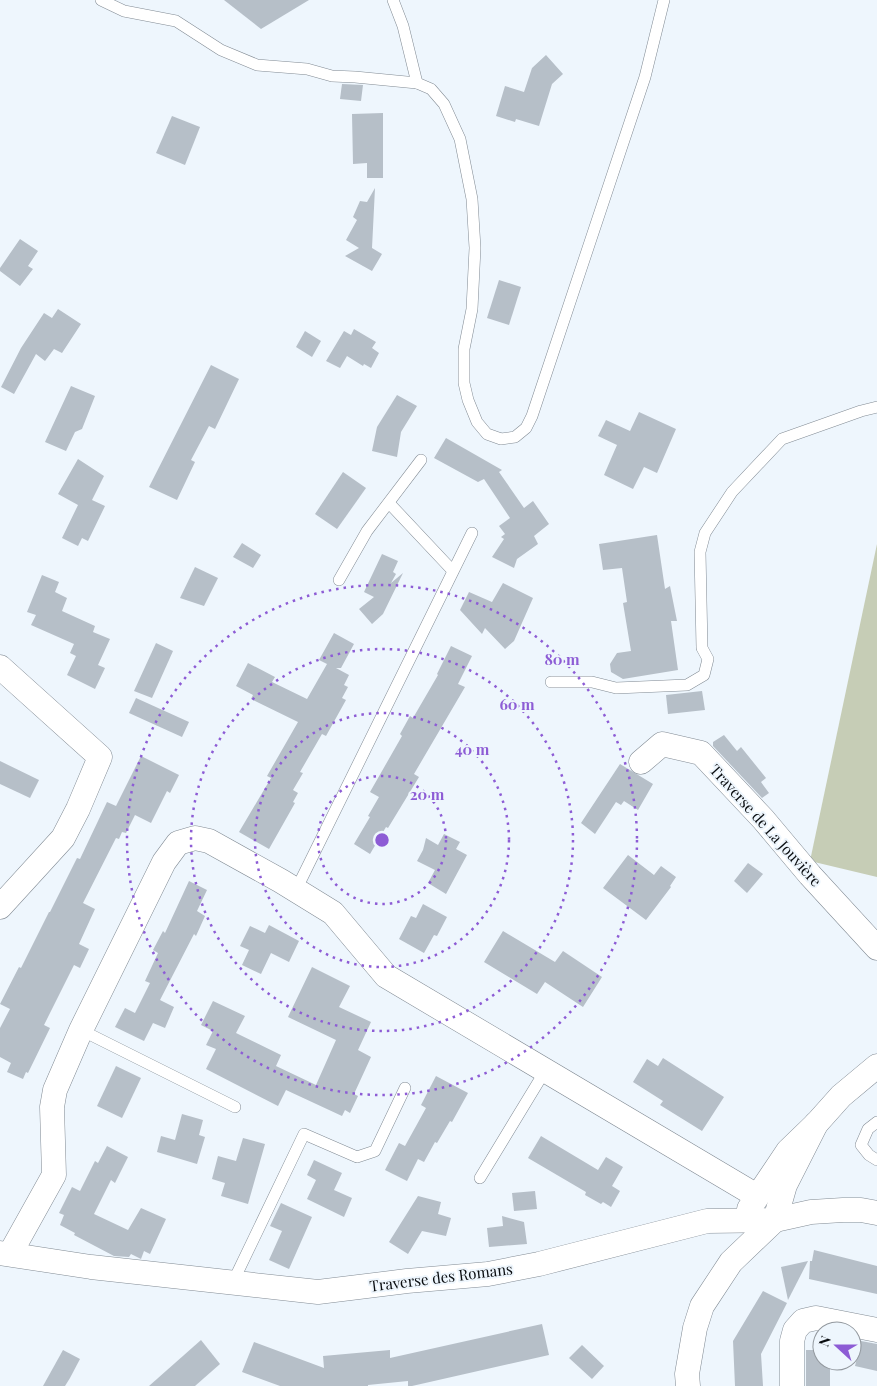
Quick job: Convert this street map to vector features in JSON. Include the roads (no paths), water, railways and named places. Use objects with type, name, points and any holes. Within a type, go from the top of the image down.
[{"type":"street","points":[[0,667],[100,757],[78,809],[63,838],[0,907]]},
{"type":"street","name":"Traverse de La Jouvière","points":[[641,762],[662,744],[701,753],[763,819],[877,948]]},
{"type":"street","points":[[5,1253],[54,1175],[52,1107],[55,1090],[82,1030],[164,862],[178,843],[196,838],[209,841],[333,913],[386,976],[758,1196]]},
{"type":"street","points":[[688,1386],[687,1374],[694,1328],[702,1306],[742,1221],[788,1151],[841,1096],[877,1066]]},
{"type":"street","points":[[712,1288],[731,1262],[775,1220],[785,1185],[816,1124]]},
{"type":"street","name":"Traverse des Romans","points":[[5,1253],[91,1268],[318,1292],[407,1281],[488,1274],[539,1264],[707,1221],[775,1220],[811,1212],[861,1210],[877,1213]]},
{"type":"street","points":[[792,1386],[792,1341],[795,1330],[803,1321],[816,1318],[877,1330]]},
{"type":"lane","points":[[101,0],[124,11],[176,21],[221,50],[258,65],[306,69],[332,76],[417,83],[430,89],[444,104],[460,139],[472,199],[475,248],[472,309],[464,349],[464,383],[477,422],[487,434],[501,440],[515,437],[526,428],[532,416],[644,77],[664,0]]},
{"type":"lane","points":[[393,0],[403,26],[417,83]]},
{"type":"lane","points":[[551,682],[592,682],[616,688],[687,685],[704,675],[708,659],[702,648],[700,552],[705,533],[732,492],[782,439],[861,411],[877,408]]},
{"type":"lane","points":[[339,580],[367,530],[421,460]]},
{"type":"lane","points":[[389,503],[452,570]]},
{"type":"lane","points":[[296,890],[452,570],[472,533]]},
{"type":"lane","points":[[82,1030],[235,1107]]},
{"type":"lane","points":[[480,1178],[545,1071]]},
{"type":"lane","points":[[232,1284],[304,1134],[357,1157],[375,1151],[405,1088]]},
{"type":"lane","points":[[877,1122],[868,1129],[861,1144],[869,1155],[877,1160]]}]
